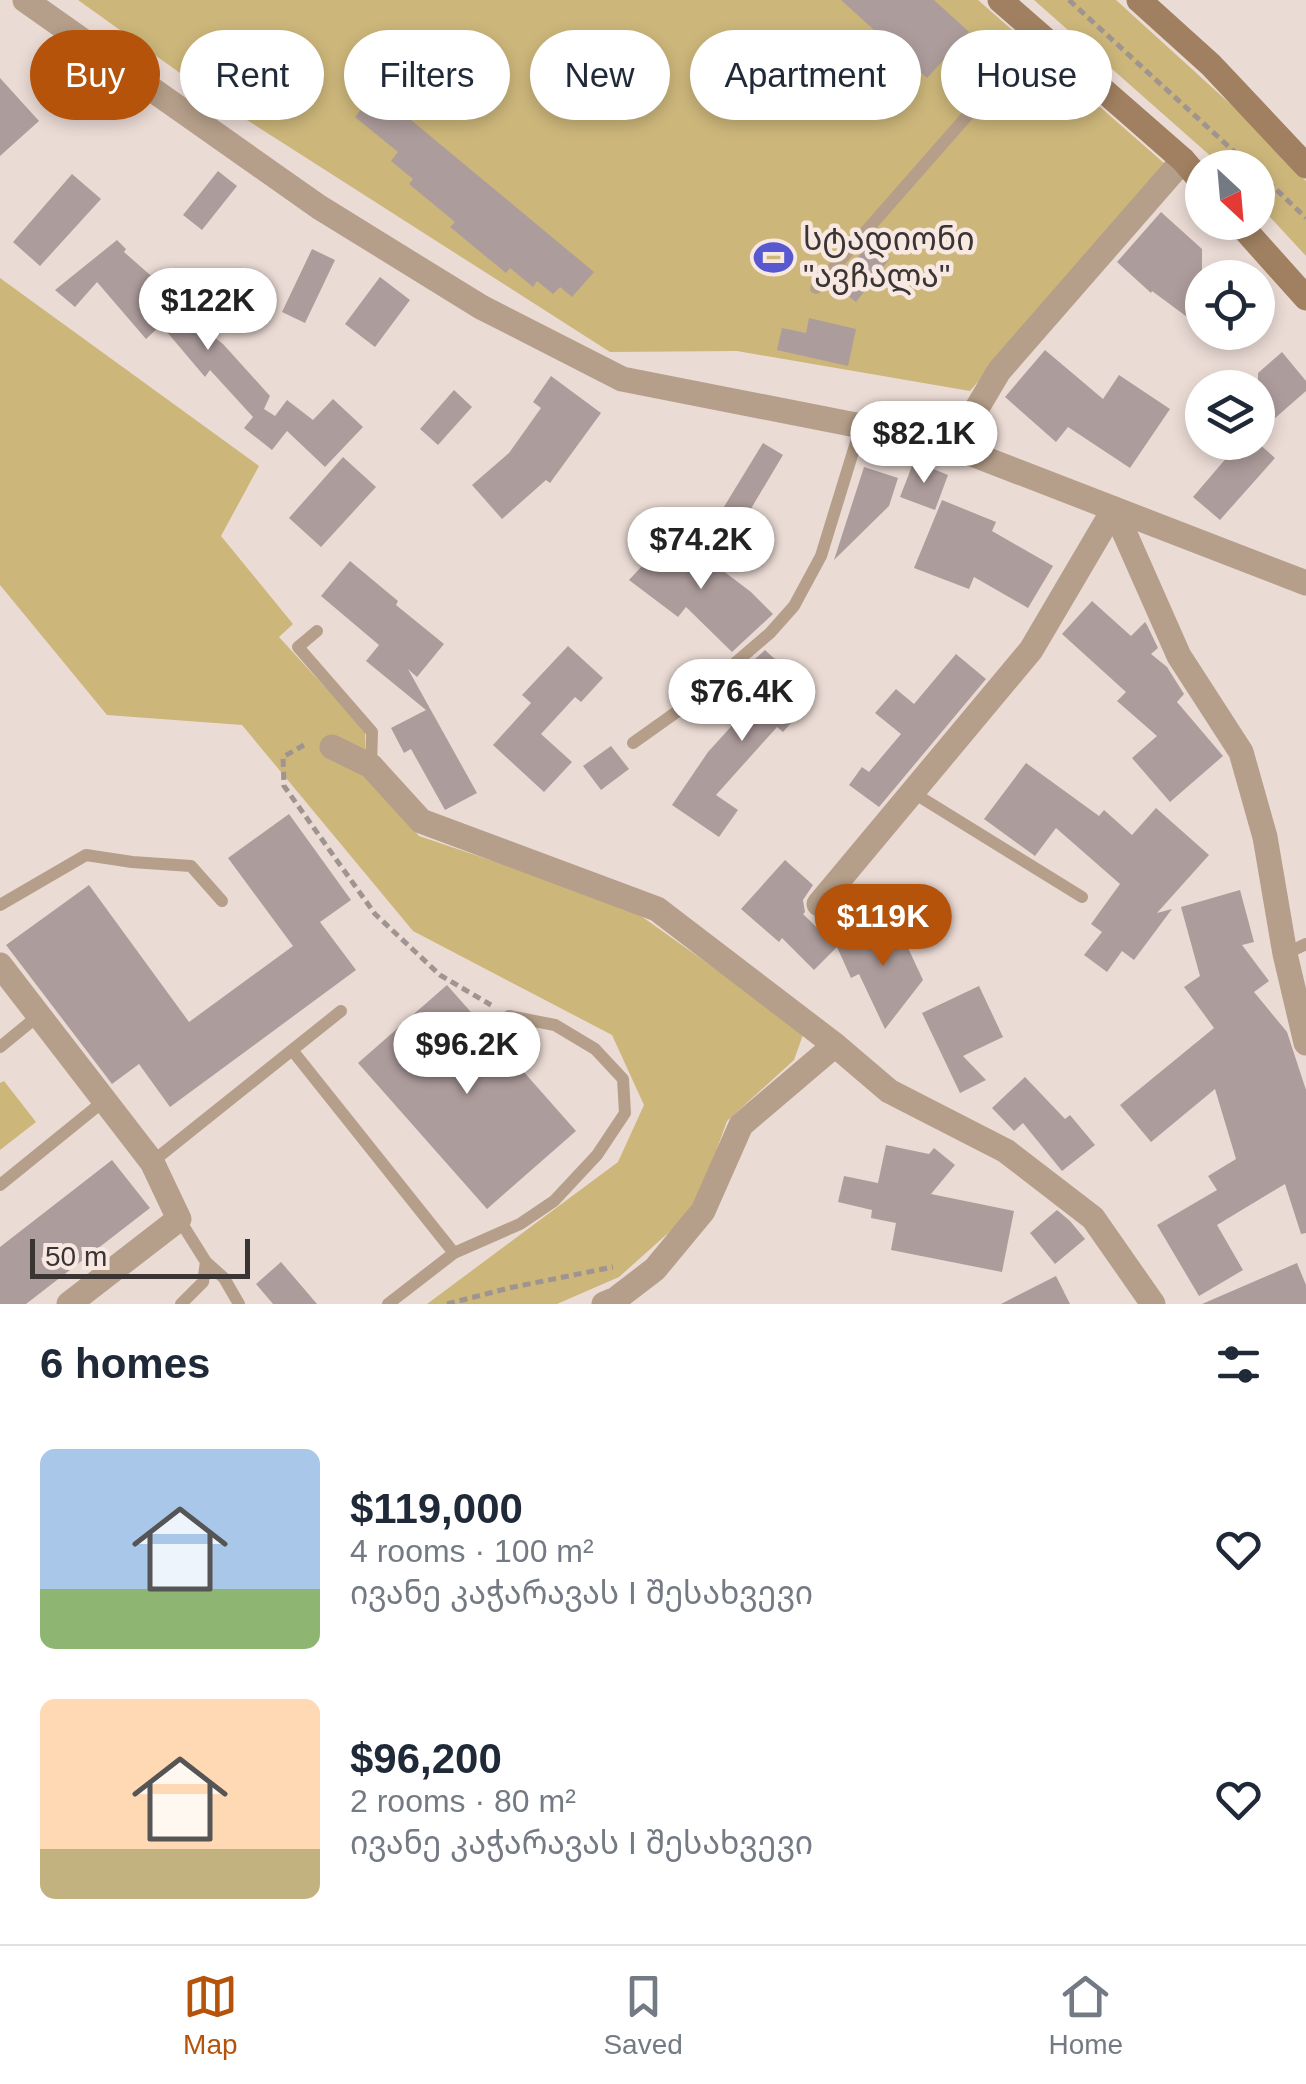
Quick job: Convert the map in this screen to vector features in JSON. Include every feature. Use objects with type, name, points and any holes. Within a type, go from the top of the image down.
[{"type":"main road","points":[[1000,0],[1034,30]]},
{"type":"main road","points":[[1147,3],[1306,166]]},
{"type":"main road","points":[[1112,98],[1185,162]]},
{"type":"main road","points":[[1254,240],[1306,298]]},
{"type":"street","points":[[25,0],[318,207],[480,307],[622,379],[954,447],[1306,583]]},
{"type":"street","points":[[954,447],[1000,371],[1183,160]]},
{"type":"street","points":[[819,904],[1031,650],[1114,509]]},
{"type":"street","points":[[1114,509],[1179,656],[1240,752],[1295,949],[1306,1042]]},
{"type":"street","points":[[332,747],[371,766],[422,821],[657,909],[835,1044],[890,1091],[1006,1152],[1094,1218],[1153,1304]]},
{"type":"street","points":[[0,965],[152,1162],[179,1218],[69,1304]]},
{"type":"street","points":[[604,1304],[656,1268],[703,1211],[741,1125],[835,1044]]},
{"type":"lane","points":[[816,288],[963,120]]},
{"type":"lane","points":[[632,744],[685,706],[770,633],[794,606],[821,556],[861,426]]},
{"type":"lane","points":[[317,631],[298,648],[372,732],[371,766]]},
{"type":"lane","points":[[912,792],[1082,897]]},
{"type":"lane","points":[[0,905],[86,855],[192,866],[222,901]]},
{"type":"lane","points":[[152,1162],[341,1012]]},
{"type":"lane","points":[[0,1047],[39,1016]]},
{"type":"lane","points":[[388,1304],[454,1253],[520,1224],[554,1201],[597,1155],[625,1113],[623,1079],[595,1049],[555,1025],[508,1016]]},
{"type":"lane","points":[[292,1050],[454,1253]]},
{"type":"lane","points":[[0,1184],[105,1100]]},
{"type":"lane","points":[[179,1218],[206,1262],[224,1278],[239,1304]]},
{"type":"lane","points":[[181,1304],[202,1282],[206,1262]]},
{"type":"path","points":[[1069,0],[1233,150]]},
{"type":"path","points":[[1275,189],[1306,218]]},
{"type":"path","points":[[332,747],[306,744],[282,757],[284,786],[375,914],[440,975],[508,1016]]},
{"type":"path","points":[[447,1304],[622,1265],[656,1268]]},
{"type":"shaded area","name":"სტადიონი \"ავჩალა\"","points":[[78,0],[978,0],[1012,30],[941,30],[941,120],[1112,118],[1165,164],[970,391],[737,351],[610,352],[247,120],[324,120],[324,30],[180,30],[180,73],[160,59],[160,30],[120,30]]},
{"type":"shaded area","points":[[1034,0],[1116,0],[1249,121],[1306,181],[1306,256],[1275,222],[1275,150],[1204,150],[1112,69],[1112,30],[1068,30]]},
{"type":"shaded area","points":[[0,278],[259,466],[221,536],[293,624],[279,637],[365,731],[365,774],[419,836],[627,906],[804,1032],[794,1060],[727,1121],[695,1209],[619,1277],[557,1304],[427,1304],[618,1162],[644,1105],[612,1035],[413,931],[242,725],[107,715],[0,585]]},
{"type":"shaded area","points":[[4,1081],[36,1122],[0,1150],[0,1083]]},
{"type":"building","points":[[841,0],[934,0],[967,30],[941,30],[941,63],[927,78],[921,73],[921,30],[874,30]]},
{"type":"building","points":[[0,78],[30,111],[30,120],[39,121],[0,156]]},
{"type":"building","points":[[359,120],[411,120],[594,272],[572,297],[560,287],[553,294],[537,281],[533,287],[510,268],[506,273],[450,227],[455,222],[409,184],[413,179],[391,161],[398,152]]},
{"type":"building","points":[[218,171],[237,186],[202,230],[183,215]]},
{"type":"building","points":[[72,174],[101,199],[40,266],[13,242]]},
{"type":"building","points":[[1161,212],[1185,234],[1185,240],[1192,240],[1202,249],[1202,260],[1185,260],[1185,315],[1151,293],[1117,262]]},
{"type":"building","points":[[117,240],[126,249],[124,252],[182,303],[270,396],[264,409],[275,416],[287,400],[313,420],[333,399],[363,427],[325,467],[287,431],[272,450],[244,428],[253,417],[210,370],[205,377],[161,325],[146,339],[97,282],[75,307],[55,290]]},
{"type":"building","points":[[870,242],[890,258],[856,302],[835,286]]},
{"type":"building","points":[[312,249],[335,260],[305,323],[282,312]]},
{"type":"building","points":[[380,277],[410,300],[375,347],[345,324]]},
{"type":"building","points":[[809,318],[856,329],[848,366],[777,350],[782,328],[806,333]]},
{"type":"building","points":[[1045,350],[1103,399],[1119,375],[1170,409],[1130,468],[1068,427],[1056,442],[1005,397]]},
{"type":"building","points":[[1282,352],[1306,381],[1306,391],[1275,418],[1275,370],[1261,370]]},
{"type":"building","points":[[551,376],[601,413],[550,483],[546,480],[502,519],[472,485],[509,453],[541,408],[533,402]]},
{"type":"building","points":[[454,390],[472,407],[438,445],[420,429]]},
{"type":"building","points":[[763,443],[783,455],[743,522],[722,510]]},
{"type":"building","points":[[343,457],[376,487],[321,547],[289,518]]},
{"type":"building","points":[[1225,460],[1273,460],[1220,520],[1193,497]]},
{"type":"building","points":[[914,461],[948,475],[935,510],[900,497]]},
{"type":"building","points":[[864,467],[898,478],[889,506],[834,560]]},
{"type":"building","points":[[942,500],[996,522],[992,531],[1053,566],[1028,608],[974,577],[969,589],[914,568]]},
{"type":"building","points":[[673,533],[751,592],[773,614],[732,652],[686,607],[678,617],[629,580]]},
{"type":"building","points":[[350,561],[444,644],[417,677],[408,669],[477,793],[445,810],[411,749],[404,753],[391,728],[426,710],[366,661],[379,645],[321,596]]},
{"type":"building","points":[[1092,601],[1131,636],[1145,622],[1158,648],[1151,654],[1167,667],[1184,694],[1177,702],[1223,756],[1170,802],[1132,758],[1157,736],[1117,701],[1126,692],[1062,634]]},
{"type":"building","points":[[568,646],[603,678],[581,702],[575,697],[541,734],[572,762],[544,792],[493,745],[531,703],[522,695]]},
{"type":"building","points":[[765,650],[815,696],[783,732],[777,727],[716,795],[738,810],[719,837],[672,805],[708,752],[767,687],[747,666]]},
{"type":"building","points":[[956,654],[986,679],[879,807],[849,785],[862,767],[869,772],[901,734],[875,713],[896,689],[914,704]]},
{"type":"building","points":[[611,746],[629,769],[601,790],[583,766]]},
{"type":"building","points":[[1026,763],[1099,816],[1104,810],[1132,835],[1156,808],[1209,855],[1157,913],[1172,909],[1134,960],[1122,951],[1107,972],[1084,955],[1102,932],[1091,924],[1120,884],[1056,828],[1035,856],[984,819]]},
{"type":"building","points":[[289,814],[351,900],[320,922],[356,970],[170,1107],[139,1064],[112,1084],[6,945],[89,885],[189,1022],[293,946],[228,858]]},
{"type":"building","points":[[785,860],[813,885],[803,900],[803,914],[837,947],[814,970],[782,938],[779,942],[741,909]]},
{"type":"building","points":[[1240,890],[1254,942],[1242,945],[1269,981],[1254,992],[1287,1032],[1306,1090],[1306,1233],[1301,1234],[1285,1184],[1217,1225],[1243,1270],[1199,1296],[1157,1225],[1217,1190],[1208,1176],[1236,1159],[1215,1089],[1151,1142],[1120,1105],[1214,1028],[1184,987],[1200,976],[1181,907]]},
{"type":"building","points":[[895,920],[923,980],[885,1029],[859,974],[851,978],[837,947]]},
{"type":"building","points":[[447,985],[576,1131],[487,1209],[358,1063]]},
{"type":"building","points":[[979,986],[1003,1037],[963,1056],[986,1080],[960,1093],[922,1013]]},
{"type":"building","points":[[1025,1077],[1065,1119],[1070,1115],[1095,1145],[1062,1171],[1023,1123],[1014,1131],[992,1108]]},
{"type":"building","points":[[886,1145],[929,1154],[934,1148],[955,1165],[931,1194],[1014,1211],[1002,1272],[891,1250],[896,1223],[871,1218],[872,1210],[838,1202],[844,1176],[878,1183]]},
{"type":"building","points":[[112,1160],[150,1208],[26,1304],[0,1304],[0,1247]]},
{"type":"building","points":[[1057,1210],[1085,1239],[1055,1264],[1030,1233]]},
{"type":"building","points":[[281,1262],[317,1304],[273,1304],[256,1284]]},
{"type":"building","points":[[1297,1263],[1306,1285],[1306,1304],[1202,1304]]},
{"type":"building","points":[[1056,1276],[1070,1304],[1001,1304]]},
{"type":"place","name":"სტადიონი \"ავჩალა\"","points":[[773,257]]}]
